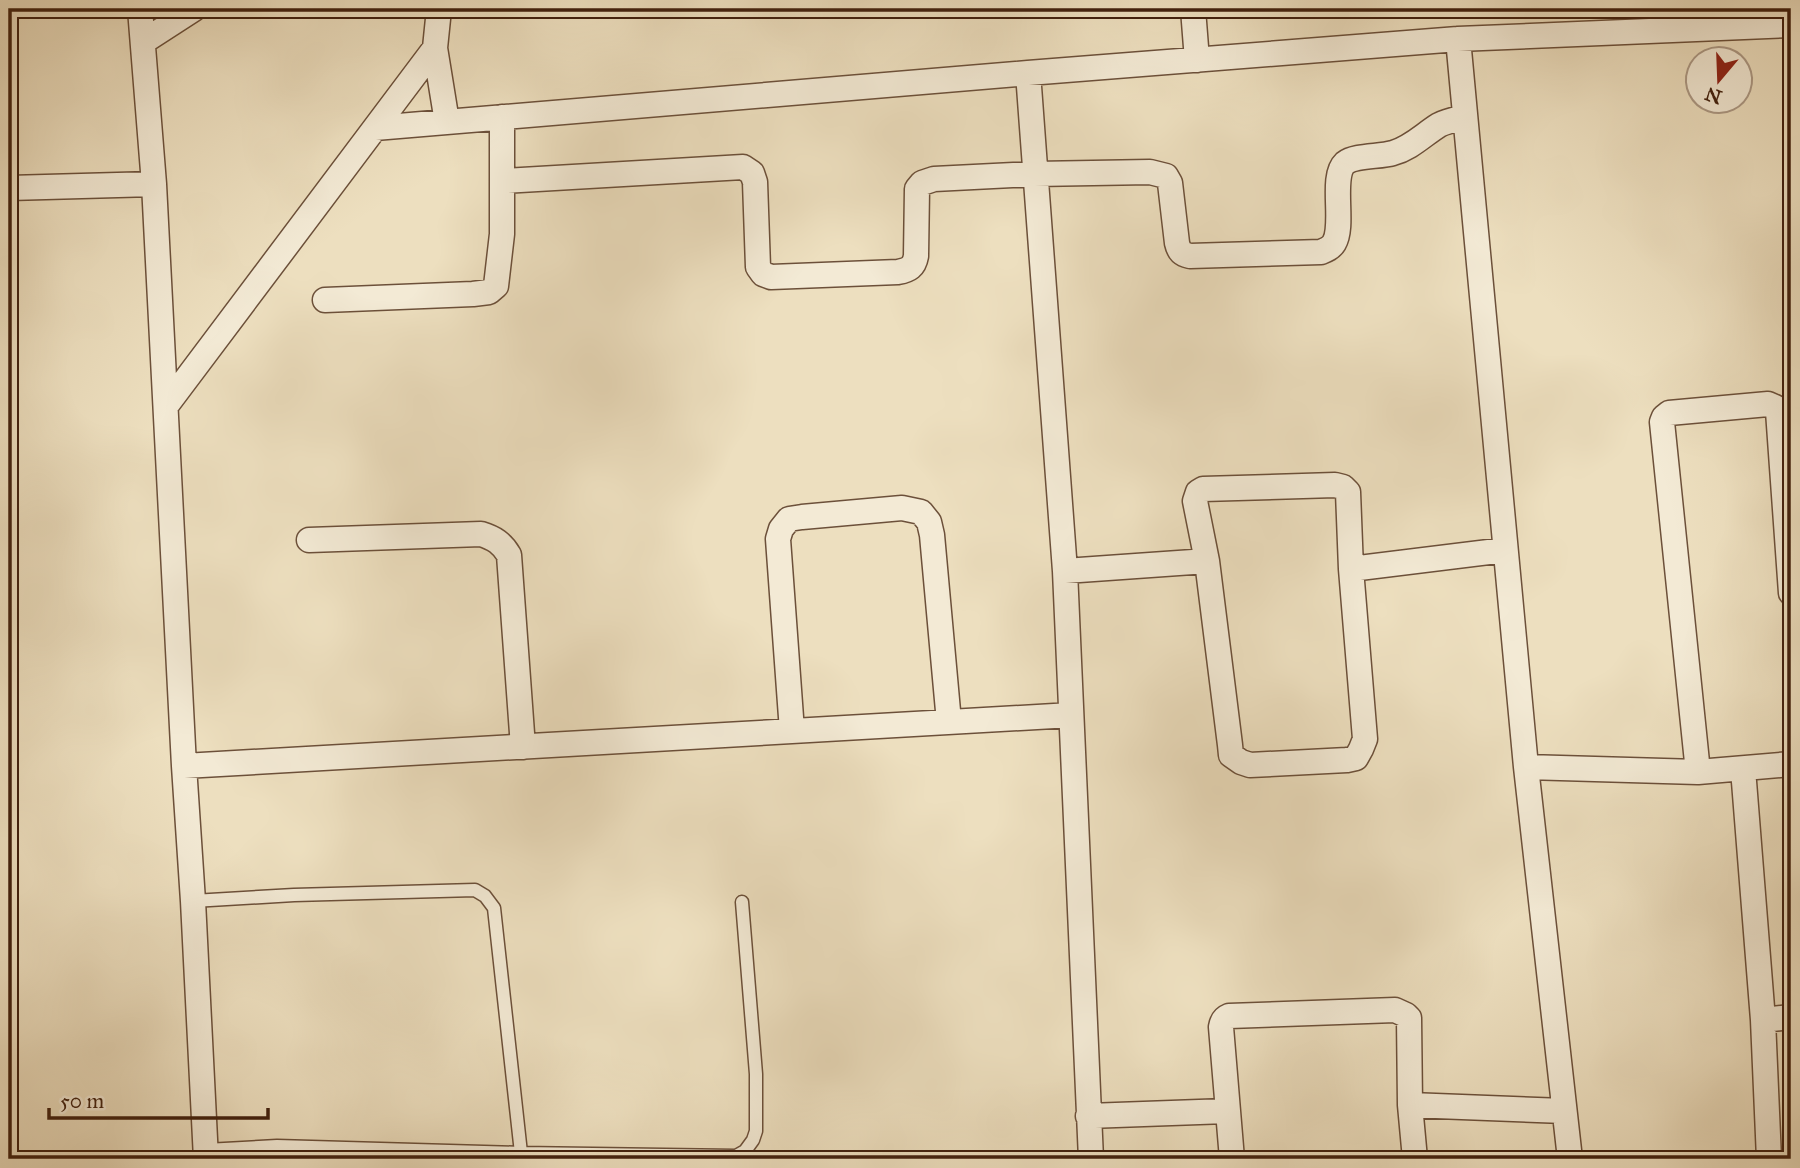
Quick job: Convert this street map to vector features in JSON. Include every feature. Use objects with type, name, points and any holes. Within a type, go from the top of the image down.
[{"type":"street","points":[[140,9],[154,184],[206,1155]]},
{"type":"street","points":[[143,42],[194,9]]},
{"type":"street","points":[[439,9],[435,48],[447,122]]},
{"type":"street","points":[[1193,9],[1197,60]]},
{"type":"street","points":[[375,128],[1458,39],[1791,25]]},
{"type":"street","points":[[1458,39],[1526,767],[1570,1159]]},
{"type":"street","points":[[166,407],[435,48]]},
{"type":"street","points":[[1028,73],[1065,571],[1091,1159]]},
{"type":"street","points":[[325,300],[489,292],[496,286],[502,234],[502,117]]},
{"type":"street","points":[[502,181],[743,167],[752,173],[755,182],[758,267],[763,274],[771,277],[909,270],[915,264],[916,256],[917,189],[922,183],[934,178],[1150,172],[1166,176],[1170,183],[1177,243],[1183,254],[1191,256],[1321,252],[1334,244],[1337,234],[1340,171],[1346,163],[1407,148],[1443,123],[1465,117]]},
{"type":"street","points":[[9,188],[154,184]]},
{"type":"street","points":[[1698,772],[1662,422],[1669,413],[1768,404],[1778,411],[1791,593]]},
{"type":"street","points":[[1335,485],[1343,487],[1348,492],[1351,569],[1365,739],[1356,758],[1250,765],[1241,762],[1231,755],[1207,561],[1195,501],[1198,492],[1203,489],[1335,485]]},
{"type":"street","points":[[792,731],[778,539],[782,529],[789,519],[902,508],[921,512],[929,522],[932,535],[949,722]]},
{"type":"street","points":[[309,540],[481,534],[494,538],[504,546],[509,555],[523,747]]},
{"type":"street","points":[[1351,569],[1505,550]]},
{"type":"street","points":[[1065,571],[1207,561]]},
{"type":"street","points":[[184,766],[1071,715]]},
{"type":"street","points":[[1526,767],[1698,772],[1791,764]]},
{"type":"street","points":[[1743,769],[1763,1020],[1769,1159]]},
{"type":"street","points":[[1232,1159],[1221,1027],[1225,1018],[1395,1010],[1409,1018],[1410,1105],[1415,1159]]},
{"type":"street","points":[[1763,1020],[1791,1017]]},
{"type":"street","points":[[1410,1105],[1564,1111]]},
{"type":"street","points":[[1087,1116],[1227,1111]]},
{"type":"lane","points":[[193,901],[475,890],[485,896],[494,908],[521,1153]]},
{"type":"lane","points":[[206,1155],[277,1146],[736,1156],[745,1151],[757,1130],[742,902]]}]
